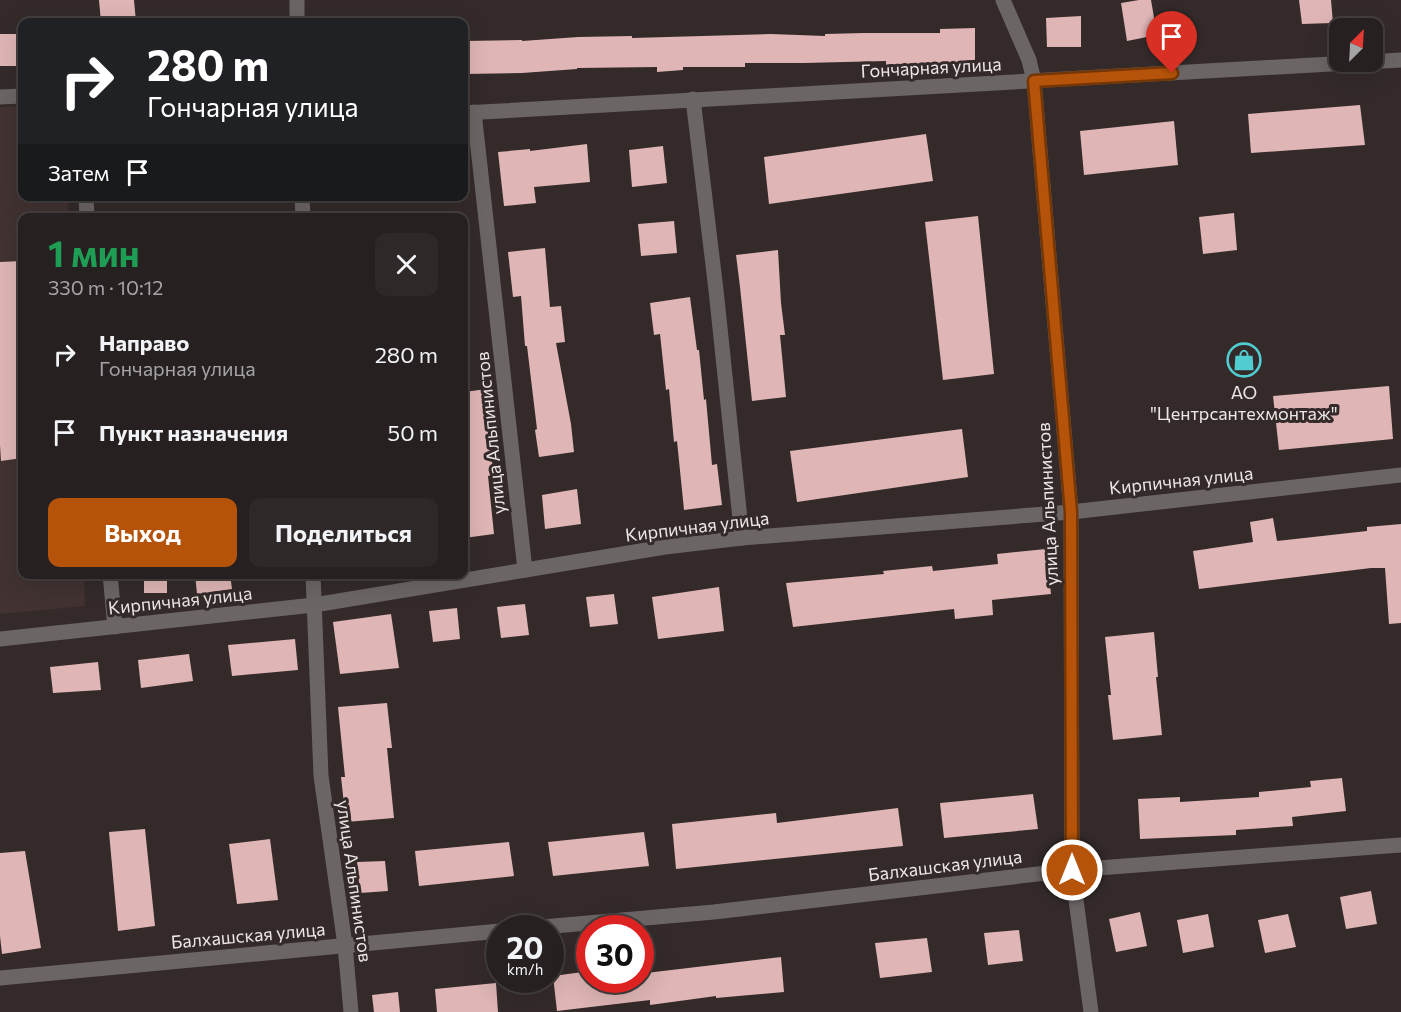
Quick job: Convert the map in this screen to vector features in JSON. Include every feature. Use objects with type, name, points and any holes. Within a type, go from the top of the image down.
[{"type":"street","points":[[297,0],[297,18]]},
{"type":"street","name":"улица Альпинистов","points":[[1002,0],[1029,60],[1034,81],[1071,512],[1072,870],[1091,1012]]},
{"type":"street","name":"Гончарная улица","points":[[469,112],[1401,60]]},
{"type":"street","points":[[0,97],[18,96]]},
{"type":"street","points":[[693,99],[742,538]]},
{"type":"street","name":"улица Альпинистов","points":[[469,112],[525,570]]},
{"type":"street","name":"Кирпичная улица","points":[[0,639],[314,605],[666,547],[742,538],[1071,512],[1401,475]]},
{"type":"street","points":[[110,579],[115,627]]},
{"type":"street","name":"улица Альпинистов","points":[[313,579],[321,776],[345,945],[351,1012]]},
{"type":"street","name":"Балхашская улица","points":[[564,925],[714,912],[1072,870],[1401,845]]},
{"type":"street","name":"Балхашская улица","points":[[0,978],[486,932]]},
{"type":"shaded area","points":[[18,106],[18,201],[68,201],[69,213],[18,213],[18,579],[84,579],[85,606],[0,614],[0,107]]},
{"type":"building","points":[[99,0],[134,0],[136,18],[101,18]]},
{"type":"building","points":[[1151,0],[1157,35],[1127,41],[1121,3]]},
{"type":"building","points":[[1299,0],[1331,0],[1333,18],[1329,18],[1329,23],[1302,24]]},
{"type":"building","points":[[1081,16],[1081,47],[1047,47],[1046,18]]},
{"type":"building","points":[[975,28],[975,62],[886,65],[886,61],[745,63],[745,67],[683,67],[683,70],[657,72],[657,67],[577,68],[522,73],[468,74],[468,41],[771,34],[825,36],[825,34],[940,33],[940,29]]},
{"type":"building","points":[[0,34],[18,34],[18,66],[0,66]]},
{"type":"building","points":[[1360,105],[1365,145],[1251,153],[1248,114]]},
{"type":"building","points":[[1174,121],[1178,165],[1084,175],[1080,131]]},
{"type":"building","points":[[926,134],[933,181],[769,204],[764,157]]},
{"type":"building","points":[[587,144],[590,182],[534,187],[536,203],[504,206],[498,152],[530,149],[530,151]]},
{"type":"building","points":[[663,146],[667,183],[632,187],[629,150]]},
{"type":"building","points":[[1234,213],[1237,250],[1203,254],[1199,217]]},
{"type":"building","points":[[978,216],[994,374],[943,380],[925,222]]},
{"type":"building","points":[[674,221],[677,253],[641,256],[638,224]]},
{"type":"building","points":[[545,248],[550,307],[561,306],[565,342],[556,343],[574,452],[539,457],[521,296],[513,297],[508,252]]},
{"type":"building","points":[[778,250],[785,335],[780,335],[786,397],[752,401],[736,255]]},
{"type":"building","points":[[18,261],[18,459],[1,461],[0,445],[0,262]]},
{"type":"building","points":[[690,297],[704,400],[706,399],[712,465],[717,464],[722,505],[684,510],[677,441],[674,442],[669,389],[666,390],[660,334],[654,335],[650,303]]},
{"type":"building","points":[[1389,386],[1393,439],[1279,450],[1273,396]]},
{"type":"building","points":[[487,389],[492,433],[488,434],[494,475],[488,476],[494,534],[468,537],[468,391]]},
{"type":"building","points":[[962,429],[968,477],[797,502],[790,451]]},
{"type":"building","points":[[577,489],[581,524],[545,529],[542,495]]},
{"type":"building","points":[[1273,518],[1277,541],[1367,531],[1367,527],[1401,524],[1401,623],[1389,624],[1385,568],[1199,589],[1193,551],[1253,542],[1250,522]]},
{"type":"building","points":[[1046,549],[1051,594],[992,600],[993,615],[955,619],[954,609],[793,627],[786,583],[884,574],[883,571],[932,566],[933,571],[998,564],[997,554]]},
{"type":"building","points":[[144,579],[167,579],[167,593],[144,593]]},
{"type":"building","points":[[196,579],[231,579],[232,589],[197,594]]},
{"type":"building","points":[[719,587],[724,631],[658,639],[652,597]]},
{"type":"building","points":[[614,594],[618,624],[590,627],[586,597]]},
{"type":"building","points":[[525,604],[529,635],[501,638],[497,607]]},
{"type":"building","points":[[457,608],[460,639],[433,642],[429,611]]},
{"type":"building","points":[[391,614],[399,668],[340,674],[333,622]]},
{"type":"building","points":[[1154,632],[1162,735],[1113,740],[1105,637]]},
{"type":"building","points":[[295,639],[298,670],[232,676],[228,645]]},
{"type":"building","points":[[189,654],[193,681],[141,688],[138,660]]},
{"type":"building","points":[[98,662],[101,690],[53,693],[50,667]]},
{"type":"building","points":[[387,703],[392,748],[387,748],[394,818],[346,822],[341,777],[345,777],[338,707]]},
{"type":"building","points":[[1342,778],[1346,811],[1292,817],[1293,826],[1236,830],[1236,835],[1140,839],[1138,799],[1180,797],[1180,802],[1259,797],[1259,792],[1311,787],[1310,781]]},
{"type":"building","points":[[1033,794],[1038,829],[944,838],[940,803]]},
{"type":"building","points":[[898,808],[903,846],[676,869],[672,824],[776,813],[777,823]]},
{"type":"building","points":[[145,829],[155,926],[118,931],[109,832]]},
{"type":"building","points":[[644,832],[649,866],[553,876],[548,842]]},
{"type":"building","points":[[270,839],[278,900],[237,904],[229,844]]},
{"type":"building","points":[[509,842],[514,876],[419,886],[415,851]]},
{"type":"building","points":[[25,851],[41,948],[2,954],[0,853]]},
{"type":"building","points":[[385,861],[388,891],[360,893],[357,862]]},
{"type":"building","points":[[1371,891],[1377,924],[1346,929],[1340,897]]},
{"type":"building","points":[[1140,912],[1147,946],[1116,952],[1109,919]]},
{"type":"building","points":[[1208,914],[1214,947],[1183,953],[1177,920]]},
{"type":"building","points":[[1288,914],[1296,947],[1265,953],[1258,920]]},
{"type":"building","points":[[1019,930],[1023,961],[988,965],[984,933]]},
{"type":"building","points":[[927,938],[932,972],[880,978],[875,943]]},
{"type":"building","points":[[781,957],[784,992],[716,998],[716,996],[650,1005],[650,1000],[557,1011],[555,993],[564,993],[564,975],[576,973],[576,993],[654,993],[654,972]]},
{"type":"building","points":[[486,984],[486,993],[497,993],[498,1012],[437,1012],[435,989]]},
{"type":"building","points":[[398,992],[400,1012],[374,1012],[372,995]]},
{"type":"place","name":"АО \"Центрсантехмонтаж\"","points":[[1244,360]]},
{"type":"route","points":[[1072,870],[1071,512],[1034,81],[1172,73]]}]
